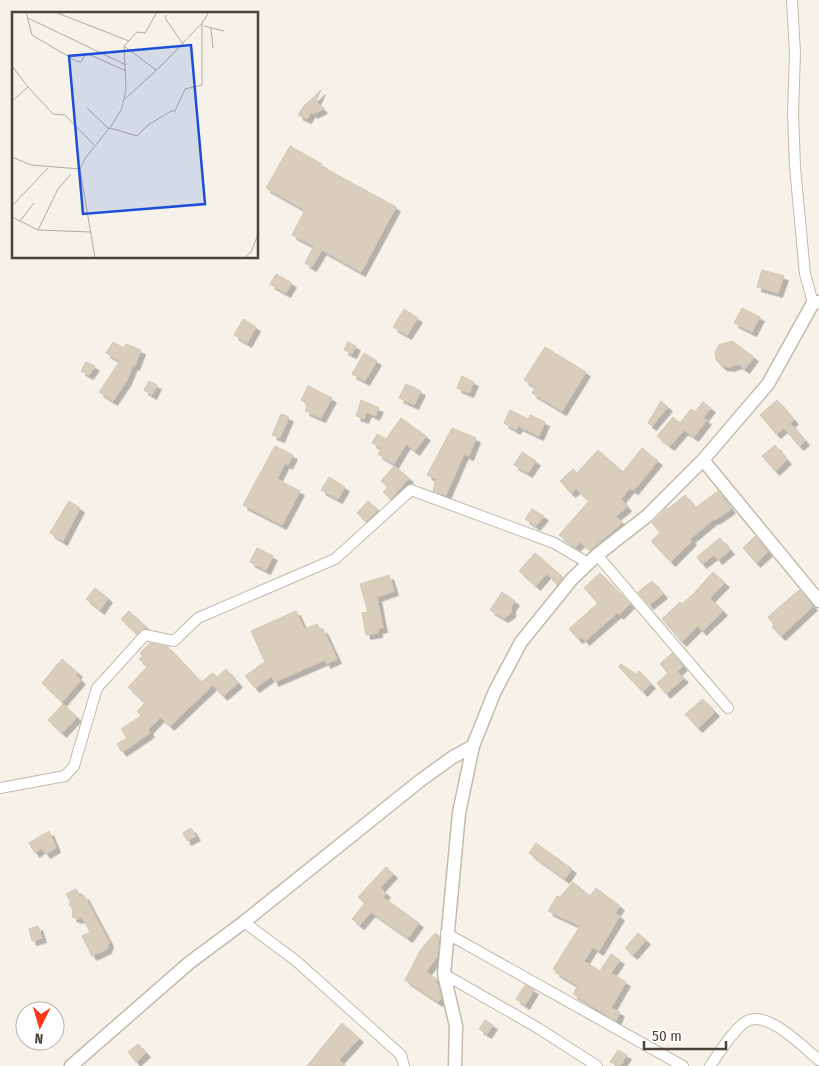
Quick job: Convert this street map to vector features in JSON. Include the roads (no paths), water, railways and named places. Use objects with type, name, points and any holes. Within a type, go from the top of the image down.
[{"type":"street","points":[[455,1066],[456,1026],[444,974],[446,933],[459,813],[473,746],[495,691],[521,642],[548,606],[593,559],[647,516],[703,460],[768,384],[816,302],[805,274],[795,167],[793,113],[795,53],[792,0]]},
{"type":"street","points":[[703,460],[819,601]]},
{"type":"street","points":[[0,788],[65,776],[74,766],[97,688],[144,635],[174,641],[198,618],[335,559],[411,490],[593,559],[728,708]]},
{"type":"street","points":[[71,1066],[189,963],[244,922],[420,780],[453,757],[473,746]]},
{"type":"street","points":[[244,922],[295,960],[345,1003],[401,1055],[404,1066]]},
{"type":"street","points":[[446,933],[683,1066]]},
{"type":"street","points":[[444,974],[538,1028],[597,1066]]},
{"type":"street","points":[[710,1066],[744,1022],[755,1019],[765,1019],[770,1022],[819,1060]]}]
